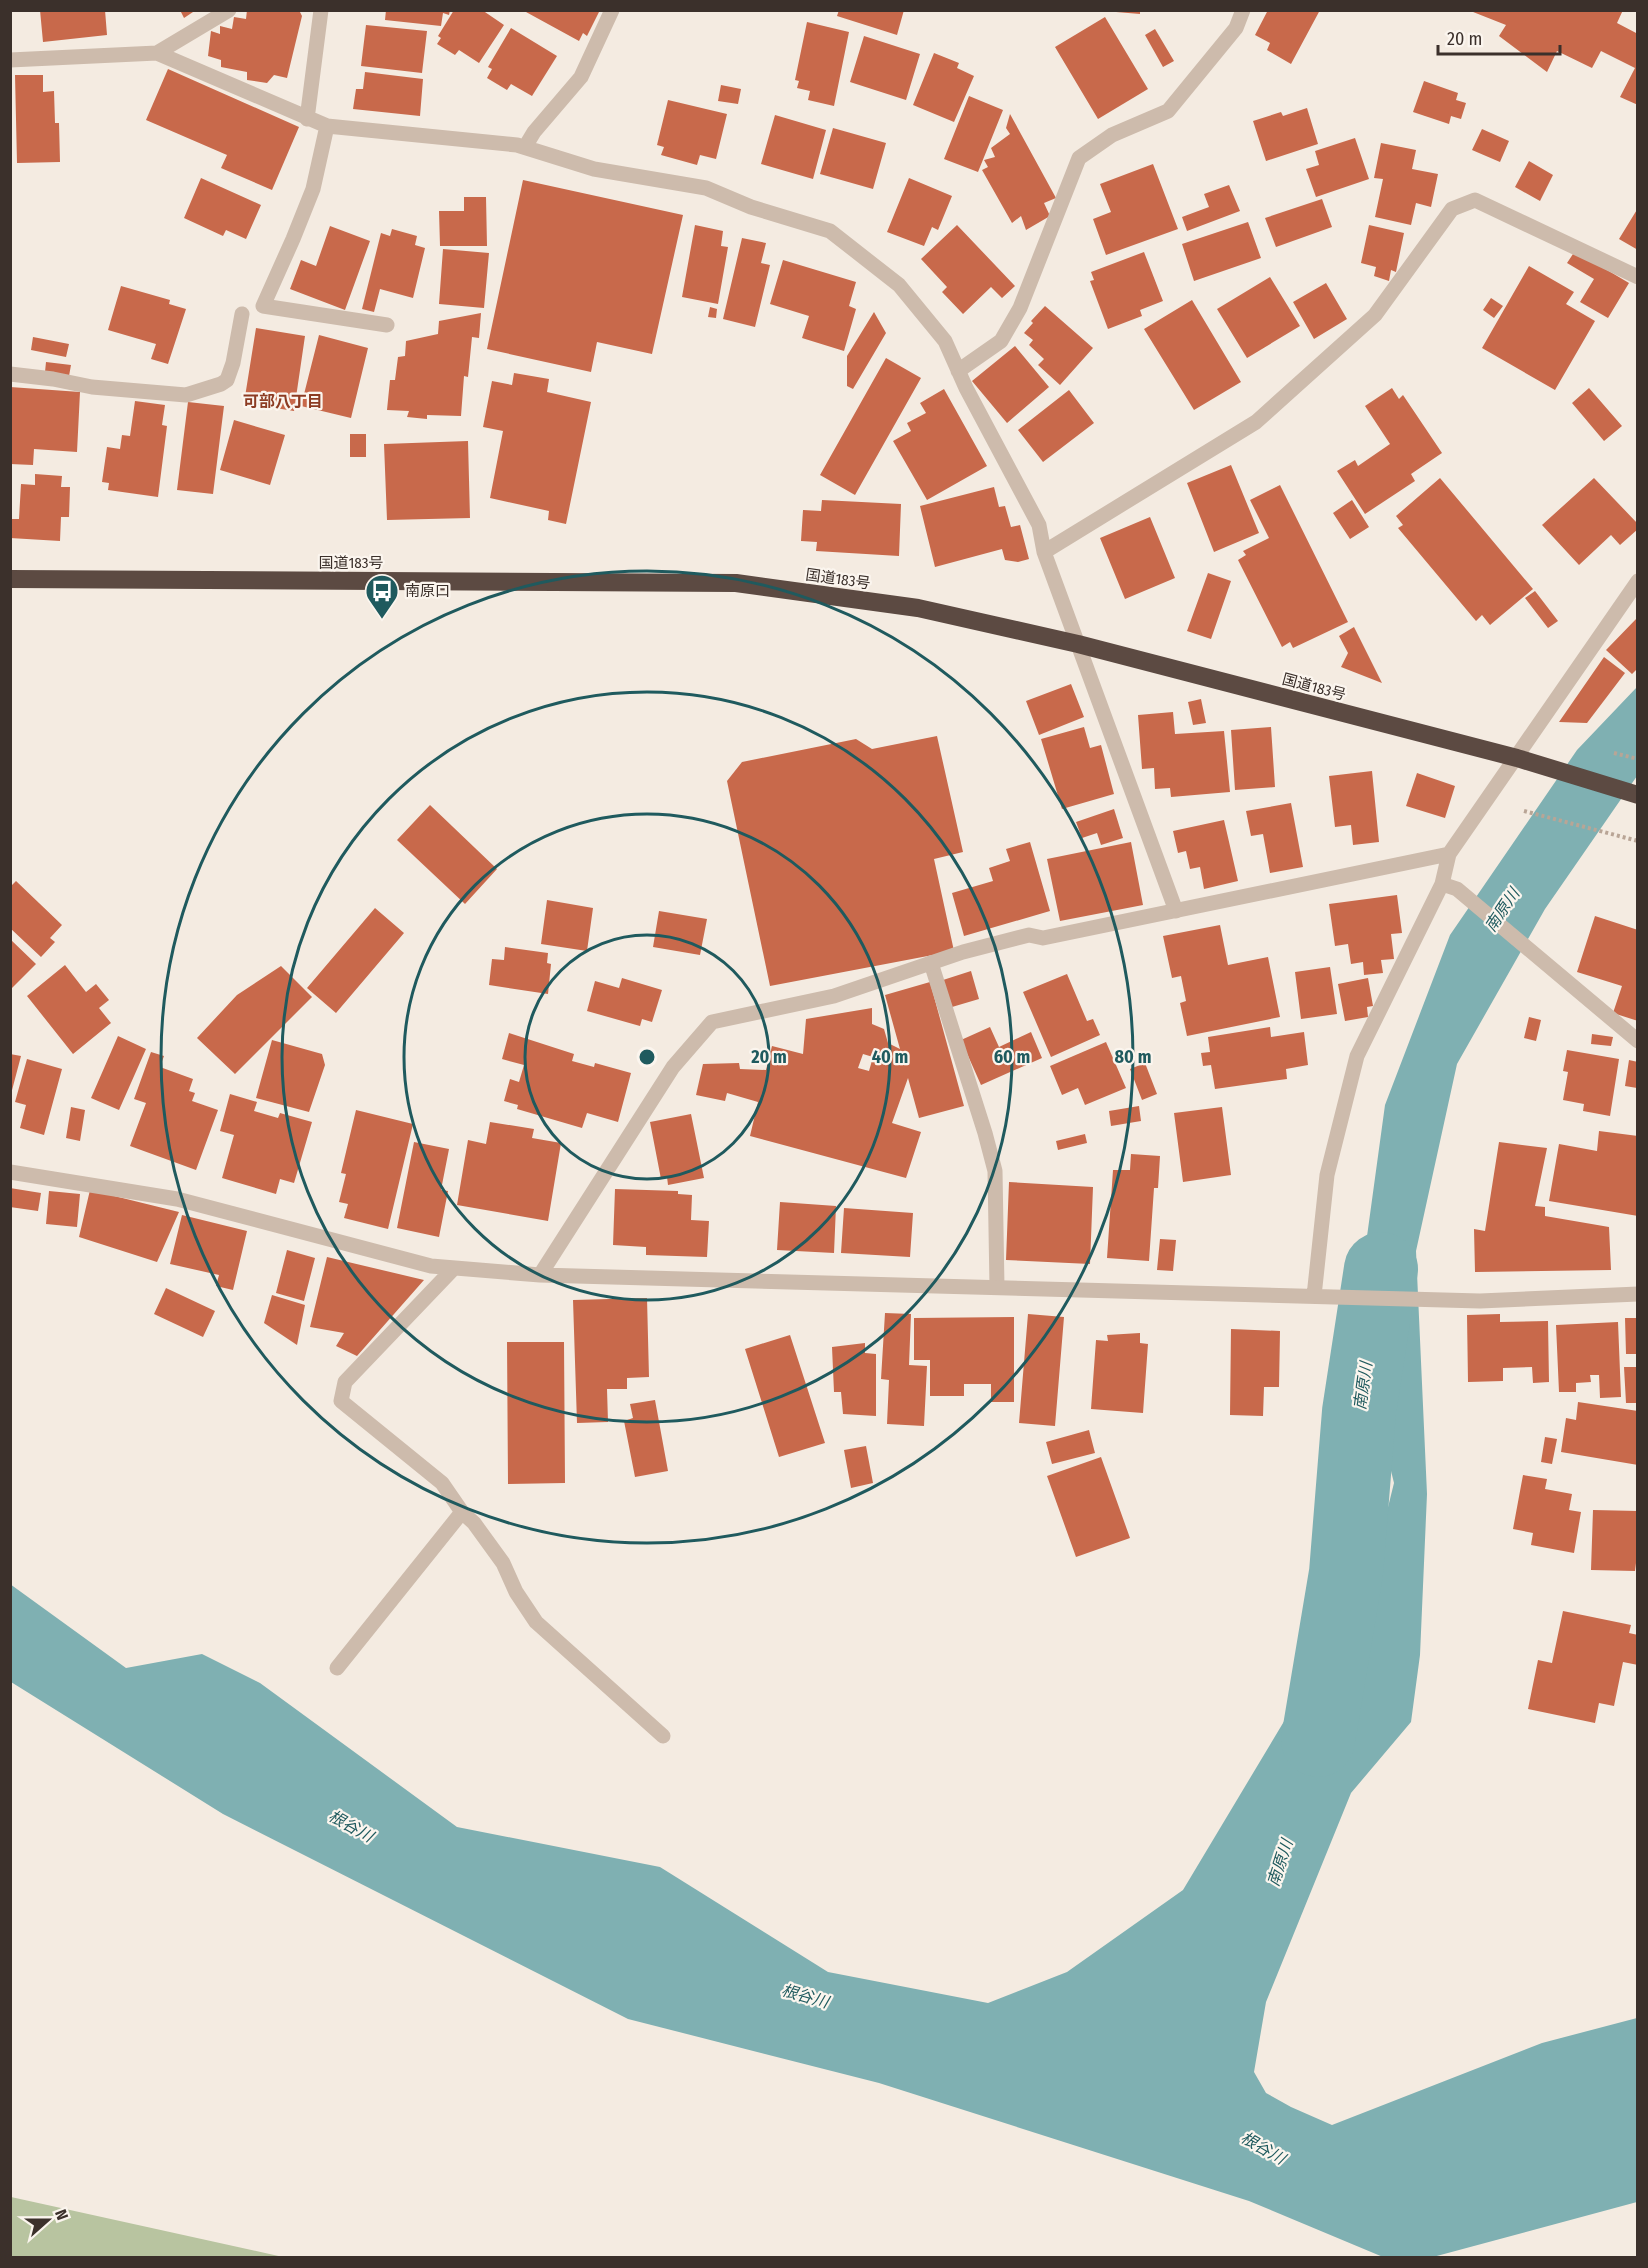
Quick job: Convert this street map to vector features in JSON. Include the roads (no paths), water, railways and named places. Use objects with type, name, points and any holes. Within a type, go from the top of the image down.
[{"type":"highway","name":"国道183号","points":[[10,579],[736,583],[918,608],[1078,644],[1517,758],[1638,795]]},
{"type":"street","points":[[157,53],[229,10]]},
{"type":"street","points":[[307,119],[321,10]]},
{"type":"street","points":[[525,147],[534,132],[581,78],[612,10]]},
{"type":"street","points":[[958,371],[1001,341],[1020,308],[1079,158],[1112,135],[1168,111],[1236,28],[1243,10]]},
{"type":"street","points":[[10,60],[157,53],[327,126],[525,147],[594,169],[706,188],[751,207],[830,231],[899,285],[945,341],[958,371],[1039,525],[1044,552],[1176,911]]},
{"type":"street","points":[[327,126],[313,189],[263,306],[387,325]]},
{"type":"street","points":[[1044,552],[1256,422],[1376,315],[1452,208],[1475,200],[1638,277]]},
{"type":"street","points":[[10,374],[92,387],[186,395],[227,380],[233,363],[242,314]]},
{"type":"street","points":[[1319,1297],[1327,1175],[1357,1056],[1442,884],[1449,854],[1638,581]]},
{"type":"street","points":[[540,1275],[673,1067],[712,1022],[834,996],[963,952],[1029,935],[1043,938],[1449,854]]},
{"type":"street","points":[[1442,884],[1457,889],[1638,1041]]},
{"type":"street","points":[[931,963],[985,1132],[995,1171],[998,1287]]},
{"type":"street","points":[[10,1172],[177,1199],[430,1266],[540,1275],[1480,1301],[1638,1294]]},
{"type":"street","points":[[454,1268],[345,1382],[341,1401],[442,1483],[503,1563],[516,1592],[536,1622],[663,1736]]},
{"type":"street","points":[[337,1668],[462,1512]]},
{"type":"water","name":"根谷川","points":[[1637,687],[1637,776],[1545,909],[1457,1064],[1416,1251],[1427,1494],[1420,1655],[1411,1722],[1351,1793],[1266,2002],[1254,2072],[1266,2093],[1332,2125],[1542,2043],[1637,2018],[1637,2202],[1433,2257],[1383,2257],[1249,2201],[879,2083],[628,2019],[223,1814],[11,1682],[10,1584],[126,1668],[202,1654],[260,1683],[457,1827],[660,1867],[828,1972],[988,2003],[1067,1972],[1183,1890],[1298,1698],[1368,1588],[1394,1483],[1355,1324],[1385,1105],[1450,935],[1577,750]]},
{"type":"waterway","name":"南原川","points":[[1318,1740],[1346,1573],[1359,1412],[1381,1269]]},
{"type":"place","name":"南原口","points":[[382,620]]},
{"type":"district","name":"可部八丁目","points":[[283,401]]}]
